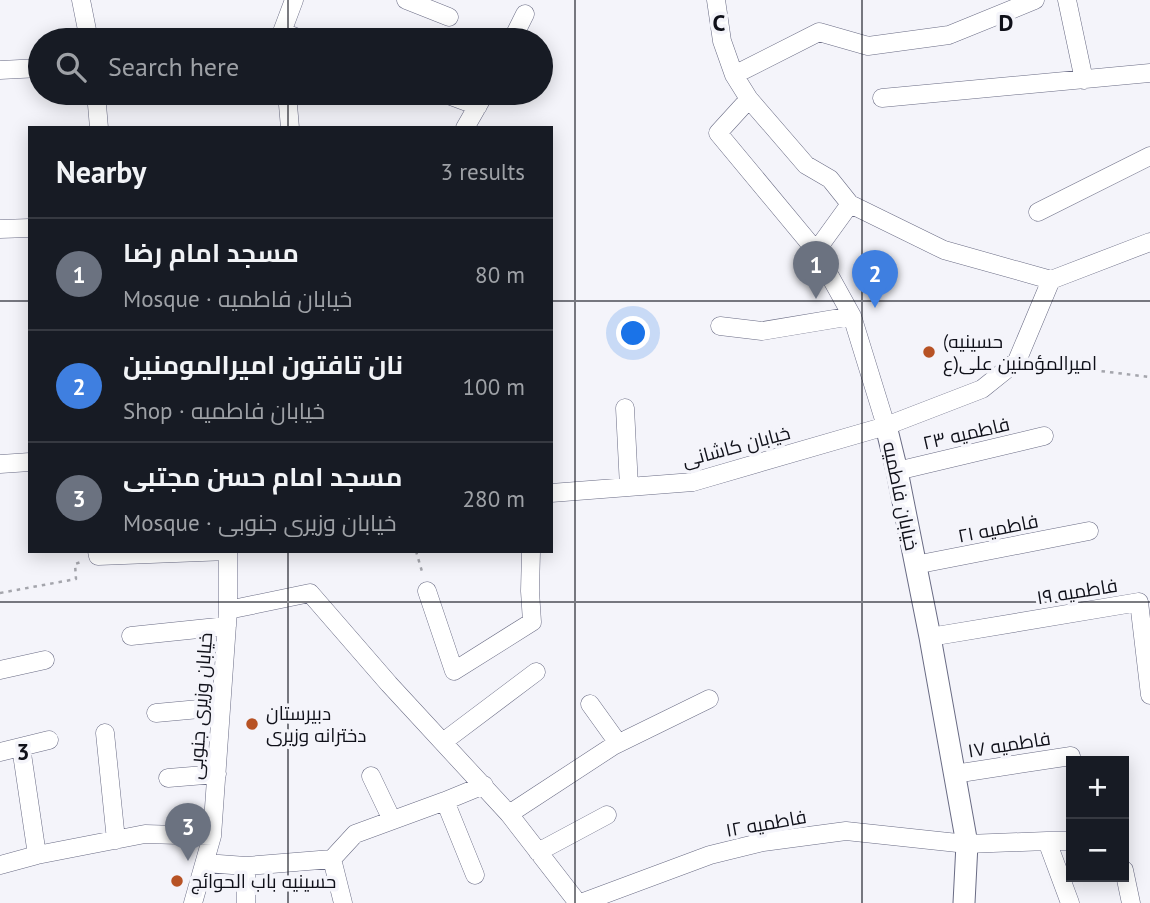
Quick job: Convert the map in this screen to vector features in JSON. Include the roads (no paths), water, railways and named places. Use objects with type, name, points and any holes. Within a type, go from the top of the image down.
[{"type":"main road","name":"خیابان فاطمیه","points":[[886,426],[930,637],[967,844],[964,903]]},
{"type":"street","points":[[81,0],[87,28]]},
{"type":"street","points":[[285,28],[294,0]]},
{"type":"street","points":[[406,0],[450,17]]},
{"type":"street","points":[[716,0],[722,41],[734,75],[749,99],[806,164],[830,179],[850,204],[944,250],[1051,280],[1150,242]]},
{"type":"street","points":[[734,75],[818,32],[868,46],[949,35],[1035,0]]},
{"type":"street","points":[[1068,0],[1084,80]]},
{"type":"street","points":[[519,28],[526,15]]},
{"type":"street","points":[[0,70],[28,69]]},
{"type":"street","points":[[882,98],[1150,73]]},
{"type":"street","name":"خیابان فاطمیه","points":[[749,99],[718,133],[816,251],[852,316],[886,426]]},
{"type":"street","points":[[97,105],[99,126]]},
{"type":"street","points":[[288,105],[289,126]]},
{"type":"street","points":[[466,126],[478,105]]},
{"type":"street","points":[[1038,212],[1150,156]]},
{"type":"street","points":[[816,251],[850,204]]},
{"type":"street","points":[[0,229],[28,228]]},
{"type":"street","name":"خیابان کاشانی","points":[[553,493],[693,482],[886,426],[982,389],[1017,362],[1051,280]]},
{"type":"street","points":[[720,326],[762,331],[852,316]]},
{"type":"street","points":[[625,408],[629,487]]},
{"type":"street","name":"فاطمیه ۲۳","points":[[897,471],[1044,436]]},
{"type":"street","points":[[0,464],[28,462]]},
{"type":"street","name":"فاطمیه ۲۱","points":[[915,565],[1089,531]]},
{"type":"street","points":[[98,554],[141,553]]},
{"type":"street","name":"خیابان وزیری جنوبی","points":[[193,903],[212,836],[227,618],[228,553]]},
{"type":"street","points":[[426,591],[454,671],[532,622],[531,553]]},
{"type":"street","points":[[131,636],[227,618],[310,593],[389,684],[484,785],[579,903]]},
{"type":"street","name":"فاطمیه ۱۹","points":[[930,637],[1139,602],[1150,695]]},
{"type":"street","points":[[0,670],[45,660]]},
{"type":"street","points":[[443,742],[536,672]]},
{"type":"street","points":[[509,814],[618,743],[709,699]]},
{"type":"street","points":[[590,704],[618,743]]},
{"type":"street","points":[[156,713],[221,707]]},
{"type":"street","points":[[105,733],[116,840]]},
{"type":"street","points":[[0,752],[49,740]]},
{"type":"street","points":[[21,747],[37,855]]},
{"type":"street","name":"فاطمیه ۱۷","points":[[954,774],[1066,757]]},
{"type":"street","points":[[168,779],[217,775]]},
{"type":"street","points":[[371,776],[392,820]]},
{"type":"street","points":[[205,863],[246,866],[332,859],[355,834],[484,785]]},
{"type":"street","points":[[445,801],[475,875]]},
{"type":"street","points":[[538,852],[607,815]]},
{"type":"street","name":"فاطمیه ۱۲","points":[[579,903],[710,855],[763,842],[846,831],[967,844],[1066,841]]},
{"type":"street","points":[[0,865],[145,834],[212,836]]},
{"type":"street","points":[[1047,841],[1070,903]]},
{"type":"street","points":[[332,859],[343,903]]},
{"type":"street","points":[[246,866],[246,903]]},
{"type":"street","points":[[1127,882],[1131,903]]},
{"type":"place","name":"مسجد امام رضا","points":[[816,299]]},
{"type":"place","name":"نان تافتون امیرالمومنین","points":[[875,308]]},
{"type":"place","name":"(حسینیه امیرالمؤمنین علی(ع","points":[[929,352]]},
{"type":"place","name":"دبیرستان دخترانه وزیری","points":[[252,724]]},
{"type":"place","name":"مسجد امام حسن مجتبی","points":[[188,861]]},
{"type":"place","name":"حسینیه باب الحوائج","points":[[177,881]]}]
